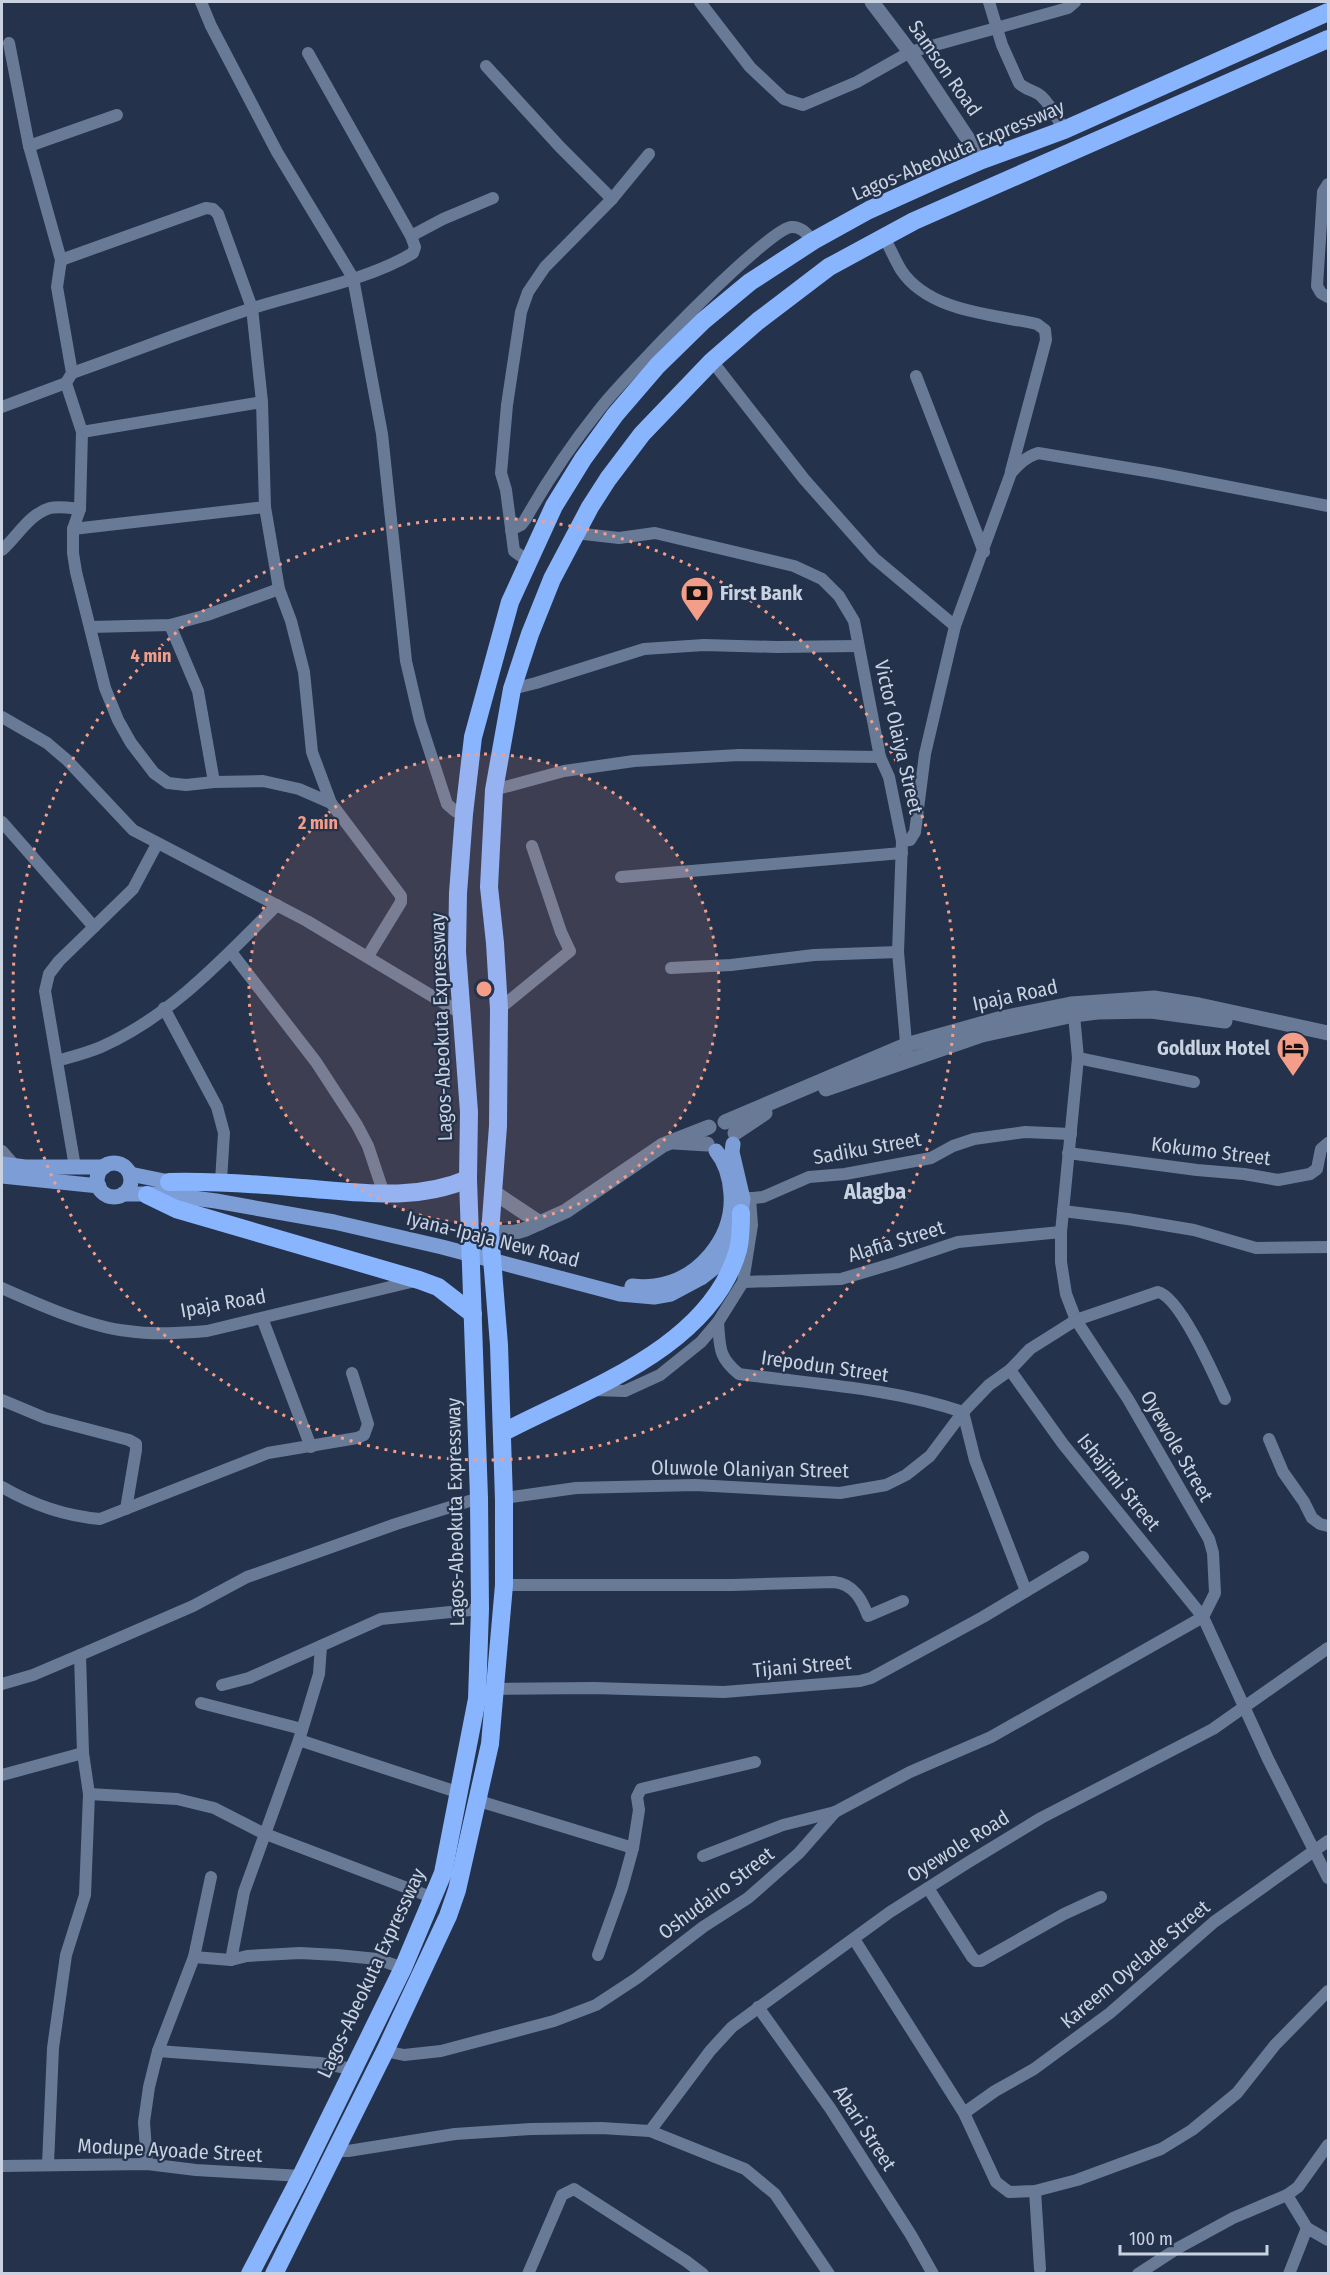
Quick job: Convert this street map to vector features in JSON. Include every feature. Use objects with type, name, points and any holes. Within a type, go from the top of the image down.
[{"type":"highway","name":"Lagos-Abeokuta Expressway","points":[[250,2274],[403,1968],[443,1873],[477,1699],[480,1609],[479,1498],[468,1179],[469,1112],[457,952],[464,814],[473,737],[510,602],[554,506],[583,459],[615,415],[658,365],[703,321],[750,282],[813,241],[869,210],[982,160],[1064,130],[1329,12]]},
{"type":"highway","points":[[274,2274],[385,2051],[448,1916],[457,1890],[479,1801],[490,1744],[493,1689],[504,1585],[504,1498],[499,1345],[490,1233],[498,1126],[499,1009],[489,887],[494,790],[512,689],[534,623],[552,579],[608,479],[642,434],[712,361],[758,321],[829,267],[914,221],[1329,39]]},
{"type":"highway","points":[[169,1182],[221,1181],[410,1194],[468,1179]]},
{"type":"highway","points":[[147,1195],[176,1209],[419,1280],[438,1287],[473,1314]]},
{"type":"highway","points":[[502,1433],[590,1389],[661,1348],[684,1330],[711,1302],[727,1277],[738,1248],[744,1204]]},
{"type":"main road","name":"Samson Road","points":[[872,2],[910,52],[982,160]]},
{"type":"main road","name":"Ipaja Road","points":[[731,1133],[906,1045],[1002,1018],[1071,1004],[1154,998],[1199,1005],[1329,1033]]},
{"type":"main road","name":"Ipaja Road","points":[[731,1133],[774,1108],[982,1035],[1074,1015],[1097,1012],[1151,1011],[1233,1022],[1329,1042]]},
{"type":"main road","points":[[490,1233],[516,1232],[540,1223],[589,1197],[637,1161],[671,1142],[716,1122],[731,1133]]},
{"type":"main road","points":[[709,1127],[705,1135],[711,1148]]},
{"type":"main road","points":[[671,1142],[724,1152],[731,1133]]},
{"type":"main road","points":[[731,1133],[732,1152],[744,1204]]},
{"type":"main road","name":"Iyana-Ipaja New Road","points":[[533,1268],[633,1287],[656,1286],[691,1272],[706,1261],[716,1249],[725,1233],[732,1205],[724,1160],[711,1148]]},
{"type":"main road","points":[[8,1165],[104,1167],[116,1163],[130,1174],[130,1185],[123,1194],[107,1195],[99,1186],[98,1176],[104,1167]]},
{"type":"main road","name":"Iyana-Ipaja New Road","points":[[130,1174],[359,1220],[620,1294],[654,1297],[671,1294],[701,1278],[715,1267],[730,1244],[744,1204]]},
{"type":"main road","points":[[2,1176],[99,1186]]},
{"type":"main road","points":[[492,1191],[540,1223]]},
{"type":"main road","name":"Iyana-Ipaja New Road","points":[[123,1194],[183,1197],[277,1211],[441,1243]]},
{"type":"street","points":[[201,2],[211,26],[277,152],[353,278],[382,434],[406,661],[420,721],[447,804],[455,811],[464,814]]},
{"type":"street","points":[[700,2],[750,67],[784,99],[803,105],[856,82],[910,52],[1068,8],[1075,2]]},
{"type":"street","points":[[989,2],[1002,45],[1019,83],[1039,94],[1046,101],[1064,130]]},
{"type":"street","points":[[9,43],[29,146],[61,260],[57,287],[69,378],[82,432],[80,509],[74,530],[73,553],[76,572],[96,661],[118,720],[131,743],[154,772],[168,783],[186,785],[263,781],[283,784],[331,803]]},
{"type":"street","points":[[2,407],[69,378],[252,308],[353,278],[402,260],[413,253],[415,247],[411,236],[308,53]]},
{"type":"street","points":[[486,66],[560,147],[612,199]]},
{"type":"street","points":[[29,146],[117,115]]},
{"type":"street","points":[[528,561],[514,551],[506,490],[501,473],[507,405],[521,312],[528,292],[546,267],[612,199],[649,154]]},
{"type":"street","points":[[1329,184],[1323,192],[1317,286],[1321,293],[1329,297]]},
{"type":"street","points":[[411,236],[443,219],[493,198]]},
{"type":"street","points":[[61,260],[206,207],[218,214],[252,308],[262,402],[265,507],[279,589],[291,621],[304,672],[312,752],[331,803],[401,896],[401,902],[368,956]]},
{"type":"street","points":[[512,530],[521,525],[554,469],[600,407],[734,271],[788,227],[797,227],[813,241]]},
{"type":"street","points":[[621,877],[902,847],[915,832],[925,754],[955,627],[1011,473],[1046,340],[1045,330],[1037,324],[939,302],[916,287],[902,270],[886,236]]},
{"type":"street","points":[[712,361],[804,479],[874,558],[955,627]]},
{"type":"street","points":[[916,376],[984,552]]},
{"type":"street","points":[[82,432],[262,402]]},
{"type":"street","points":[[1011,473],[1029,456],[1038,453],[1158,473],[1329,506]]},
{"type":"street","points":[[74,530],[265,507]]},
{"type":"street","points":[[3,545],[32,519],[51,508],[80,509]]},
{"type":"street","name":"Victor Olaiya Street","points":[[576,533],[619,538],[655,533],[794,566],[822,579],[839,597],[854,621],[880,757],[890,777],[902,847],[898,952],[908,1061]]},
{"type":"street","points":[[90,627],[170,625],[207,615],[279,589]]},
{"type":"street","points":[[170,625],[198,691],[214,782]]},
{"type":"street","points":[[512,689],[644,649],[704,645],[858,646]]},
{"type":"street","points":[[2,717],[47,742],[134,830],[157,844],[277,904],[368,956],[462,1014]]},
{"type":"street","points":[[494,790],[564,771],[634,760],[739,755],[880,757]]},
{"type":"street","points":[[2,822],[94,927]]},
{"type":"street","points":[[75,1167],[45,991],[49,974],[59,961],[133,889],[157,844]]},
{"type":"street","points":[[499,1009],[570,951],[561,932],[532,846]]},
{"type":"street","points":[[57,1061],[100,1048],[147,1023],[212,971],[277,904]]},
{"type":"street","points":[[231,952],[316,1062],[357,1125],[368,1146],[384,1194]]},
{"type":"street","points":[[671,968],[731,965],[814,955],[898,952]]},
{"type":"street","points":[[164,1008],[217,1107],[224,1133],[221,1181]]},
{"type":"street","name":"Oyewole Street","points":[[1074,1015],[1078,1058],[1062,1211],[1063,1279],[1076,1320],[1128,1399],[1209,1539],[1213,1553],[1215,1593],[1203,1617]]},
{"type":"street","points":[[1078,1058],[1194,1082]]},
{"type":"street","name":"Sadiku Street","points":[[744,1204],[809,1177],[845,1174],[931,1158],[953,1146],[974,1139],[1025,1132],[1071,1134]]},
{"type":"street","name":"Kokumo Street","points":[[1068,1153],[1278,1179],[1310,1174],[1317,1169],[1324,1144],[1329,1143]]},
{"type":"street","points":[[2,1151],[8,1165]]},
{"type":"street","points":[[590,1389],[625,1390],[660,1375],[701,1342],[718,1322],[743,1282],[752,1225],[744,1204]]},
{"type":"street","points":[[1062,1211],[1194,1230],[1256,1248],[1329,1246]]},
{"type":"street","name":"Alafia Street","points":[[743,1282],[841,1279],[958,1242],[1061,1232]]},
{"type":"street","name":"Ipaja Road","points":[[2,1288],[101,1326],[128,1331],[207,1331],[419,1280]]},
{"type":"street","name":"Oluwole Olaniyan Street","points":[[504,1498],[576,1488],[695,1485],[840,1493],[886,1485],[906,1476],[930,1456],[963,1412],[1030,1349],[1076,1320],[1158,1292],[1169,1297],[1203,1351],[1225,1399]]},
{"type":"street","points":[[262,1318],[310,1447]]},
{"type":"street","name":"Irepodun Street","points":[[718,1322],[720,1352],[727,1364],[739,1374],[901,1396],[940,1404],[963,1412]]},
{"type":"street","name":"Ishajimi Street","points":[[1010,1370],[1063,1444],[1203,1617]]},
{"type":"street","points":[[2,1487],[25,1501],[75,1517],[100,1519],[268,1454],[357,1438],[364,1435],[368,1424],[352,1373]]},
{"type":"street","points":[[2,1400],[45,1418],[129,1440],[136,1444],[126,1509]]},
{"type":"street","points":[[963,1412],[975,1460],[1026,1591]]},
{"type":"street","points":[[1269,1439],[1284,1472],[1312,1518],[1320,1524],[1329,1526]]},
{"type":"street","points":[[2,1684],[33,1675],[193,1606],[247,1577],[396,1524],[479,1498]]},
{"type":"street","name":"Tijani Street","points":[[493,1689],[594,1688],[724,1692],[860,1681],[871,1678],[983,1617],[1083,1557]]},
{"type":"street","points":[[504,1585],[732,1585],[834,1582],[844,1583],[852,1588],[863,1603],[868,1616],[903,1601]]},
{"type":"street","points":[[222,1685],[249,1678],[381,1619],[480,1609]]},
{"type":"street","points":[[1203,1617],[1314,1852],[1329,1878]]},
{"type":"street","name":"Oshudairo Street","points":[[385,2051],[404,2055],[441,2051],[554,2021],[596,2005],[637,1978],[703,1927],[748,1898],[799,1853],[835,1812],[910,1772],[991,1737],[1203,1617]]},
{"type":"street","points":[[231,1960],[244,1892],[319,1674],[321,1646]]},
{"type":"street","name":"Oyewole Road","points":[[650,2131],[710,2051],[732,2027],[890,1912],[1041,1818],[1184,1745],[1245,1709],[1329,1648]]},
{"type":"street","points":[[48,2164],[52,2048],[66,1955],[85,1895],[89,1794],[83,1753],[80,1655]]},
{"type":"street","points":[[201,1703],[300,1734],[460,1793]]},
{"type":"street","points":[[2,1775],[83,1753]]},
{"type":"street","points":[[598,1955],[622,1888],[633,1848],[639,1810],[637,1797],[641,1789],[755,1762]]},
{"type":"street","points":[[89,1794],[177,1799],[214,1808],[263,1833],[431,1897]]},
{"type":"street","points":[[479,1801],[633,1848]]},
{"type":"street","points":[[703,1856],[783,1825],[835,1812]]},
{"type":"street","name":"Kareem Oyelade Street","points":[[964,2113],[995,2091],[1034,2069],[1110,2013],[1214,1922],[1329,1841]]},
{"type":"street","points":[[147,2164],[144,2122],[149,2087],[158,2051],[194,1957],[211,1877]]},
{"type":"street","points":[[928,1888],[976,1961],[981,1961],[1064,1914],[1101,1897]]},
{"type":"street","points":[[854,1939],[964,2113],[996,2182],[1010,2192],[1035,2191],[1077,2180],[1161,2149],[1192,2130],[1237,2093],[1275,2045],[1329,1992]]},
{"type":"street","points":[[194,1957],[231,1960],[247,1956],[300,1953],[376,1959],[403,1968]]},
{"type":"street","name":"Abari Street","points":[[758,2007],[830,2108],[911,2235],[933,2274]]},
{"type":"street","points":[[158,2051],[299,2061],[352,2070]]},
{"type":"street","points":[[334,2151],[348,2151],[455,2134],[531,2129],[601,2128],[650,2131],[746,2169],[775,2194],[829,2274]]},
{"type":"street","points":[[1138,2274],[1178,2248],[1233,2218],[1287,2195],[1298,2187],[1329,2145]]},
{"type":"street","name":"Modupe Ayoade Street","points":[[2,2166],[147,2164],[196,2170],[301,2176]]},
{"type":"street","points":[[528,2274],[562,2195],[574,2189],[686,2260],[703,2274]]},
{"type":"street","points":[[1035,2191],[1040,2269]]},
{"type":"street","points":[[1287,2195],[1307,2228],[1329,2240]]},
{"type":"street","points":[[1289,2274],[1307,2228]]},
{"type":"place","name":"First Bank","points":[[697,622]]},
{"type":"place","name":"Goldlux Hotel","points":[[1293,1077]]},
{"type":"district","name":"Alagba","points":[[875,1191]]}]
